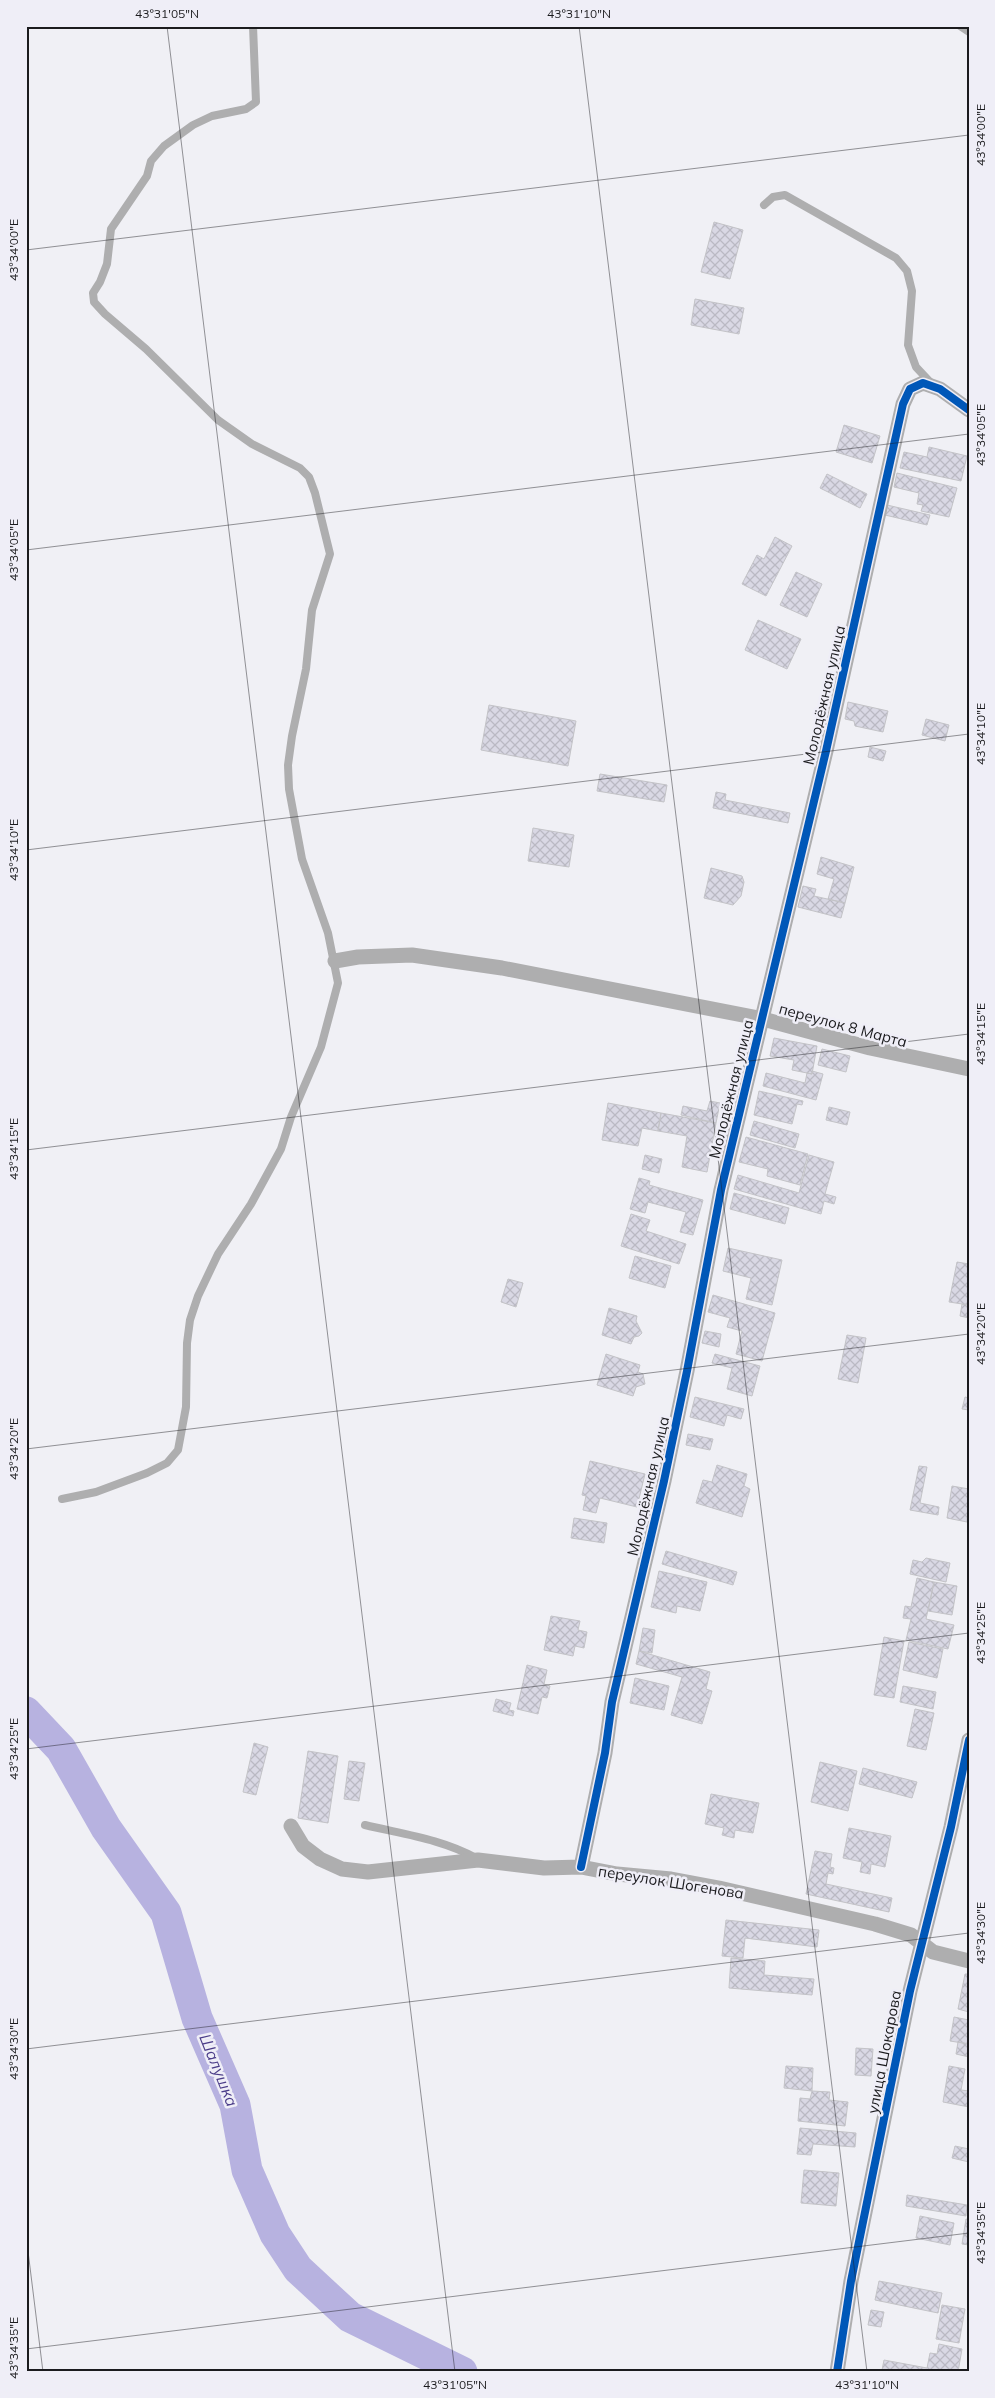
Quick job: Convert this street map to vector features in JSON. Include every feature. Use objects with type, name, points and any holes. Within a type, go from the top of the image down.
[{"type":"street","name":"Молодёжная улица","points":[[581,1866],[605,1753],[612,1702],[686,1380],[721,1190],[830,731],[903,404],[910,389],[915,385],[923,383],[932,384]]},
{"type":"street","points":[[932,384],[969,410]]},
{"type":"street","name":"переулок 8 Марта","points":[[335,961],[383,955],[419,956],[502,968],[763,1019],[870,1048],[969,1069]]},
{"type":"street","name":"улица Шокарова","points":[[837,2372],[851,2281],[921,1944],[951,1827],[969,1740]]},
{"type":"street","name":"переулок Шогенова","points":[[291,1826],[303,1846],[320,1859],[342,1869],[368,1872],[478,1860],[544,1868],[581,1866],[617,1874],[671,1879],[719,1888],[875,1924],[910,1935],[933,1952],[969,1961]]},
{"type":"lane","points":[[62,1499],[96,1492],[148,1473],[167,1463],[178,1450],[186,1407],[187,1343],[190,1320],[198,1296],[218,1254],[251,1204],[281,1149],[291,1117],[321,1047],[333,1009],[338,983],[328,933],[302,859],[289,789],[288,765],[306,669],[312,610],[330,554],[315,493],[309,477],[300,468],[252,444],[218,420],[146,349],[105,314],[94,302],[93,293],[100,282],[107,264],[111,230],[147,176],[151,161],[164,146],[193,125],[212,116],[246,109],[256,102],[253,26]]},
{"type":"lane","points":[[960,26],[969,32]]},
{"type":"lane","points":[[764,205],[773,197],[785,195],[896,258],[907,271],[912,291],[908,345],[916,367],[932,384]]},
{"type":"lane","points":[[365,1826],[426,1839],[465,1852],[478,1860]]},
{"type":"building","points":[[714,222],[743,230],[730,279],[701,272]]},
{"type":"building","points":[[695,299],[744,308],[739,334],[691,325]]},
{"type":"building","points":[[844,425],[880,436],[872,463],[836,452]]},
{"type":"building","points":[[929,447],[967,456],[961,481],[900,468],[904,452],[927,457]]},
{"type":"building","points":[[897,473],[957,488],[949,517],[921,511],[923,505],[917,504],[919,493],[894,487]]},
{"type":"building","points":[[827,474],[867,494],[860,508],[820,488]]},
{"type":"building","points":[[887,505],[930,515],[927,525],[885,515]]},
{"type":"building","points":[[775,537],[792,546],[766,596],[742,584],[757,555],[764,559]]},
{"type":"building","points":[[796,572],[822,584],[807,617],[780,605]]},
{"type":"building","points":[[758,620],[801,639],[787,669],[745,650]]},
{"type":"building","points":[[848,702],[888,711],[883,732],[855,726],[854,721],[845,719]]},
{"type":"building","points":[[489,705],[576,721],[568,766],[481,750]]},
{"type":"building","points":[[926,719],[949,725],[945,741],[922,735]]},
{"type":"building","points":[[870,747],[886,751],[883,761],[868,757]]},
{"type":"building","points":[[600,774],[667,785],[664,802],[597,791]]},
{"type":"building","points":[[716,792],[726,794],[725,800],[790,813],[788,823],[713,808]]},
{"type":"building","points":[[533,828],[574,835],[569,867],[528,861]]},
{"type":"building","points":[[821,857],[854,867],[845,903],[828,899],[834,879],[817,874]]},
{"type":"building","points":[[711,868],[742,876],[744,882],[741,896],[733,905],[704,898]]},
{"type":"building","points":[[803,886],[816,889],[814,896],[845,903],[841,918],[798,907]]},
{"type":"building","points":[[774,1038],[817,1046],[812,1074],[792,1070],[794,1060],[770,1056]]},
{"type":"building","points":[[822,1049],[850,1056],[846,1072],[818,1065]]},
{"type":"building","points":[[812,1071],[823,1074],[816,1100],[763,1086],[766,1073],[805,1083],[807,1073],[812,1074]]},
{"type":"building","points":[[759,1091],[803,1101],[802,1105],[797,1104],[792,1124],[754,1115]]},
{"type":"building","points":[[710,1101],[720,1103],[716,1123],[681,1115],[683,1106],[707,1111]]},
{"type":"building","points":[[608,1103],[661,1113],[658,1131],[642,1128],[638,1146],[602,1140]]},
{"type":"building","points":[[829,1107],[850,1112],[847,1125],[826,1120]]},
{"type":"building","points":[[661,1113],[716,1123],[707,1172],[682,1167],[687,1136],[658,1131]]},
{"type":"building","points":[[754,1121],[799,1134],[795,1148],[750,1135]]},
{"type":"building","points":[[746,1137],[808,1154],[800,1185],[767,1176],[768,1169],[739,1162]]},
{"type":"building","points":[[645,1155],[662,1159],[659,1173],[642,1169]]},
{"type":"building","points":[[809,1155],[834,1162],[825,1194],[836,1197],[834,1204],[824,1201],[821,1214],[734,1189],[738,1175],[799,1193]]},
{"type":"building","points":[[639,1178],[650,1181],[649,1185],[703,1200],[693,1235],[680,1232],[686,1212],[648,1202],[645,1213],[630,1209]]},
{"type":"building","points":[[734,1193],[789,1208],[785,1224],[730,1209]]},
{"type":"building","points":[[631,1214],[650,1220],[646,1231],[686,1244],[679,1264],[621,1246]]},
{"type":"building","points":[[728,1248],[782,1260],[772,1305],[746,1299],[751,1278],[723,1271]]},
{"type":"building","points":[[635,1256],[671,1266],[665,1288],[629,1278]]},
{"type":"building","points":[[957,1262],[969,1264],[969,1305],[949,1302]]},
{"type":"building","points":[[508,1279],[523,1283],[516,1307],[501,1302]]},
{"type":"building","points":[[713,1295],[775,1313],[762,1361],[736,1354],[742,1331],[727,1327],[730,1318],[708,1312]]},
{"type":"building","points":[[962,1304],[969,1305],[969,1318],[960,1316]]},
{"type":"building","points":[[609,1308],[637,1316],[636,1321],[642,1333],[634,1337],[631,1344],[602,1335]]},
{"type":"building","points":[[705,1331],[721,1334],[719,1347],[702,1343]]},
{"type":"building","points":[[847,1335],[866,1338],[858,1383],[838,1379]]},
{"type":"building","points":[[606,1354],[640,1365],[638,1372],[643,1374],[645,1384],[636,1387],[633,1396],[597,1385]]},
{"type":"building","points":[[715,1354],[760,1366],[752,1396],[727,1389],[732,1368],[712,1363]]},
{"type":"building","points":[[695,1397],[744,1409],[741,1419],[727,1415],[724,1426],[690,1417]]},
{"type":"building","points":[[965,1397],[969,1398],[969,1410],[962,1409]]},
{"type":"building","points":[[688,1434],[713,1439],[710,1450],[686,1445]]},
{"type":"building","points":[[590,1461],[645,1474],[637,1507],[600,1498],[596,1513],[583,1510],[586,1496],[582,1495]]},
{"type":"building","points":[[717,1465],[747,1474],[744,1486],[750,1489],[742,1517],[696,1503],[703,1480],[712,1482]]},
{"type":"building","points":[[919,1466],[927,1467],[920,1503],[939,1507],[938,1515],[910,1510]]},
{"type":"building","points":[[952,1486],[969,1489],[967,1522],[947,1518]]},
{"type":"building","points":[[574,1518],[607,1523],[604,1543],[571,1538]]},
{"type":"building","points":[[666,1551],[737,1572],[733,1585],[662,1564]]},
{"type":"building","points":[[926,1558],[950,1563],[946,1582],[910,1574],[913,1560],[922,1562]]},
{"type":"building","points":[[659,1571],[707,1582],[700,1611],[677,1606],[676,1613],[651,1607]]},
{"type":"building","points":[[917,1578],[934,1582],[926,1619],[954,1625],[948,1649],[906,1640],[911,1619],[903,1618],[905,1606],[911,1607]]},
{"type":"building","points":[[934,1582],[957,1586],[952,1615],[928,1611]]},
{"type":"building","points":[[551,1616],[580,1621],[578,1630],[587,1632],[584,1648],[575,1646],[573,1656],[544,1650]]},
{"type":"building","points":[[643,1628],[655,1630],[652,1653],[639,1651]]},
{"type":"building","points":[[884,1637],[904,1641],[894,1698],[874,1695]]},
{"type":"building","points":[[909,1642],[943,1649],[937,1678],[903,1670]]},
{"type":"building","points":[[639,1651],[710,1672],[706,1689],[712,1691],[702,1724],[671,1715],[682,1677],[636,1664]]},
{"type":"building","points":[[527,1665],[547,1670],[544,1684],[550,1686],[547,1698],[542,1697],[538,1714],[517,1709]]},
{"type":"building","points":[[635,1678],[669,1686],[664,1710],[630,1703]]},
{"type":"building","points":[[903,1686],[936,1692],[933,1709],[900,1702]]},
{"type":"building","points":[[496,1699],[511,1703],[509,1710],[514,1711],[513,1716],[493,1711]]},
{"type":"building","points":[[915,1709],[934,1713],[926,1750],[907,1746]]},
{"type":"building","points":[[254,1743],[268,1747],[256,1795],[243,1792]]},
{"type":"building","points":[[308,1751],[338,1756],[328,1823],[298,1818]]},
{"type":"building","points":[[349,1761],[365,1763],[359,1801],[344,1799]]},
{"type":"building","points":[[820,1762],[857,1771],[848,1811],[811,1802]]},
{"type":"building","points":[[863,1768],[917,1782],[912,1798],[859,1784]]},
{"type":"building","points":[[711,1794],[759,1803],[753,1833],[735,1830],[734,1838],[722,1835],[724,1828],[705,1824]]},
{"type":"building","points":[[849,1828],[891,1836],[885,1867],[871,1864],[870,1874],[860,1872],[862,1862],[843,1858]]},
{"type":"building","points":[[815,1851],[832,1854],[830,1867],[834,1868],[833,1874],[828,1873],[826,1884],[892,1898],[889,1912],[806,1894]]},
{"type":"building","points":[[726,1920],[819,1930],[817,1947],[745,1938],[743,1958],[722,1956]]},
{"type":"building","points":[[731,1958],[765,1961],[764,1975],[814,1979],[812,1995],[729,1988]]},
{"type":"building","points":[[965,1974],[969,1974],[969,2012],[958,2009]]},
{"type":"building","points":[[954,2017],[969,2020],[969,2044],[950,2041]]},
{"type":"building","points":[[958,2042],[969,2044],[969,2057],[956,2054]]},
{"type":"building","points":[[856,2048],[873,2049],[871,2076],[855,2075]]},
{"type":"building","points":[[786,2066],[813,2068],[812,2091],[784,2088]]},
{"type":"building","points":[[949,2066],[965,2069],[961,2090],[969,2091],[969,2107],[943,2102]]},
{"type":"building","points":[[812,2091],[830,2092],[829,2100],[848,2102],[845,2126],[798,2121],[800,2098],[810,2099]]},
{"type":"building","points":[[800,2128],[856,2133],[855,2147],[813,2144],[811,2155],[797,2154]]},
{"type":"building","points":[[955,2146],[969,2149],[969,2162],[952,2158]]},
{"type":"building","points":[[804,2170],[839,2173],[836,2206],[801,2203]]},
{"type":"building","points":[[907,2195],[967,2205],[966,2216],[906,2206]]},
{"type":"building","points":[[920,2216],[954,2223],[950,2245],[916,2238]]},
{"type":"building","points":[[966,2219],[969,2220],[969,2245],[962,2244]]},
{"type":"building","points":[[879,2281],[942,2293],[938,2313],[875,2300]]},
{"type":"building","points":[[942,2305],[965,2309],[959,2343],[936,2339]]},
{"type":"building","points":[[871,2310],[884,2312],[881,2327],[868,2325]]},
{"type":"building","points":[[939,2344],[962,2349],[958,2372],[882,2370],[884,2360],[927,2368],[930,2353],[937,2354]]},
{"type":"waterway","name":"Шалушка","points":[[26,1712],[61,1749],[106,1828],[166,1913],[197,2018],[235,2105],[247,2170],[275,2234],[298,2269],[350,2317],[462,2372]]},
{"type":"cycle path","points":[[581,1867],[605,1753],[612,1702],[664,1481],[687,1371],[721,1190],[826,751],[903,404],[910,389],[923,383],[940,389],[969,410]]},
{"type":"cycle path","points":[[837,2372],[851,2281],[910,1991],[951,1827],[969,1740]]}]
